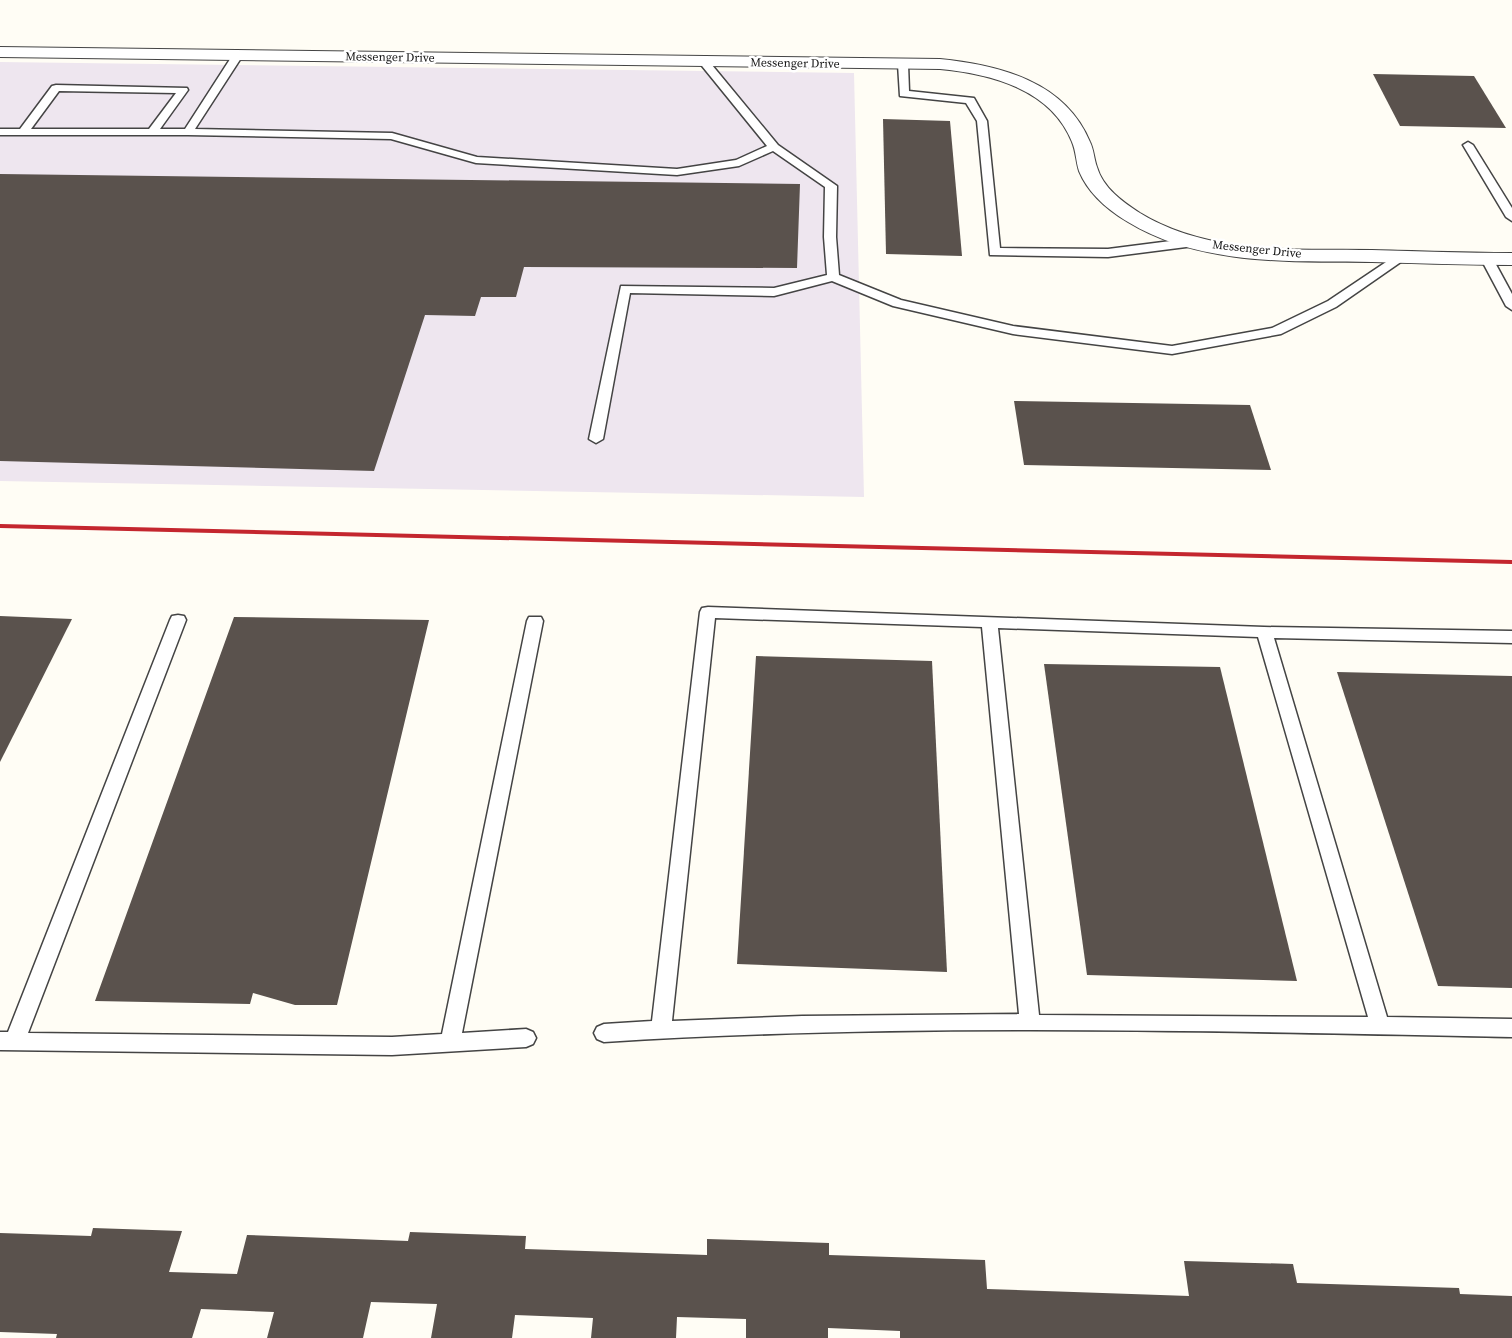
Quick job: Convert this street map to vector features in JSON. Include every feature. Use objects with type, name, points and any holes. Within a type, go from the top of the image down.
[{"type":"street","name":"Messenger Drive","points":[[0,52],[903,64],[980,68],[1010,77],[1058,105],[1067,116],[1081,142],[1089,174],[1108,199],[1142,223],[1194,242],[1229,249],[1272,252],[1512,259]]},
{"type":"lane","points":[[188,132],[238,55]]},
{"type":"lane","points":[[703,61],[774,147],[831,186],[830,237],[833,277]]},
{"type":"lane","points":[[903,64],[904,94],[970,100],[982,121],[994,252],[1108,253],[1194,242]]},
{"type":"lane","points":[[23,132],[56,88],[183,90],[154,130]]},
{"type":"lane","points":[[0,132],[154,130],[392,136],[476,160],[677,172],[739,163],[774,147]]},
{"type":"lane","points":[[1468,145],[1512,217]]},
{"type":"lane","points":[[596,440],[625,289],[774,292],[833,277],[897,303],[1013,330],[1172,350],[1276,331],[1332,304],[1402,257]]},
{"type":"lane","points":[[1488,259],[1512,306]]},
{"type":"lane","points":[[661,1029],[708,612],[1264,632],[1512,638]]},
{"type":"lane","points":[[178,620],[7,1042],[392,1046],[526,1038]]},
{"type":"lane","points":[[450,1042],[535,620]]},
{"type":"lane","points":[[989,622],[1030,1023]]},
{"type":"lane","points":[[1264,632],[1380,1026]]},
{"type":"lane","points":[[604,1033],[661,1029],[842,1024],[1189,1022],[1512,1028]]},
{"type":"shaded area","points":[[0,62],[854,73],[864,497],[0,481]]},
{"type":"building","points":[[1373,74],[1474,76],[1506,128],[1400,126]]},
{"type":"building","points":[[883,119],[950,121],[962,256],[886,254]]},
{"type":"building","points":[[0,174],[800,184],[797,268],[524,267],[516,297],[481,297],[475,316],[425,315],[374,471],[0,461]]},
{"type":"building","points":[[1014,401],[1250,405],[1271,470],[1024,465]]},
{"type":"building","points":[[0,616],[72,619],[0,762]]},
{"type":"building","points":[[234,617],[429,620],[337,1005],[295,1005],[253,993],[250,1004],[95,1001]]},
{"type":"building","points":[[756,656],[932,661],[947,972],[737,964]]},
{"type":"building","points":[[1044,664],[1220,667],[1297,981],[1087,975]]},
{"type":"building","points":[[1337,672],[1512,676],[1512,988],[1438,986]]},
{"type":"building","points":[[93,1228],[182,1231],[169,1272],[237,1274],[247,1235],[408,1241],[410,1232],[526,1236],[525,1249],[707,1255],[707,1239],[829,1243],[829,1255],[985,1260],[987,1289],[1189,1296],[1184,1261],[1293,1264],[1297,1283],[1459,1288],[1460,1294],[1512,1296],[1512,1338],[900,1338],[900,1331],[828,1328],[828,1338],[746,1338],[746,1319],[677,1317],[676,1338],[591,1338],[593,1318],[515,1315],[512,1338],[431,1338],[437,1304],[371,1302],[363,1338],[267,1338],[274,1312],[201,1309],[192,1338],[56,1338],[57,1334],[0,1332],[0,1233],[91,1236]]},
{"type":"railway","points":[[0,526],[1512,562]]}]
